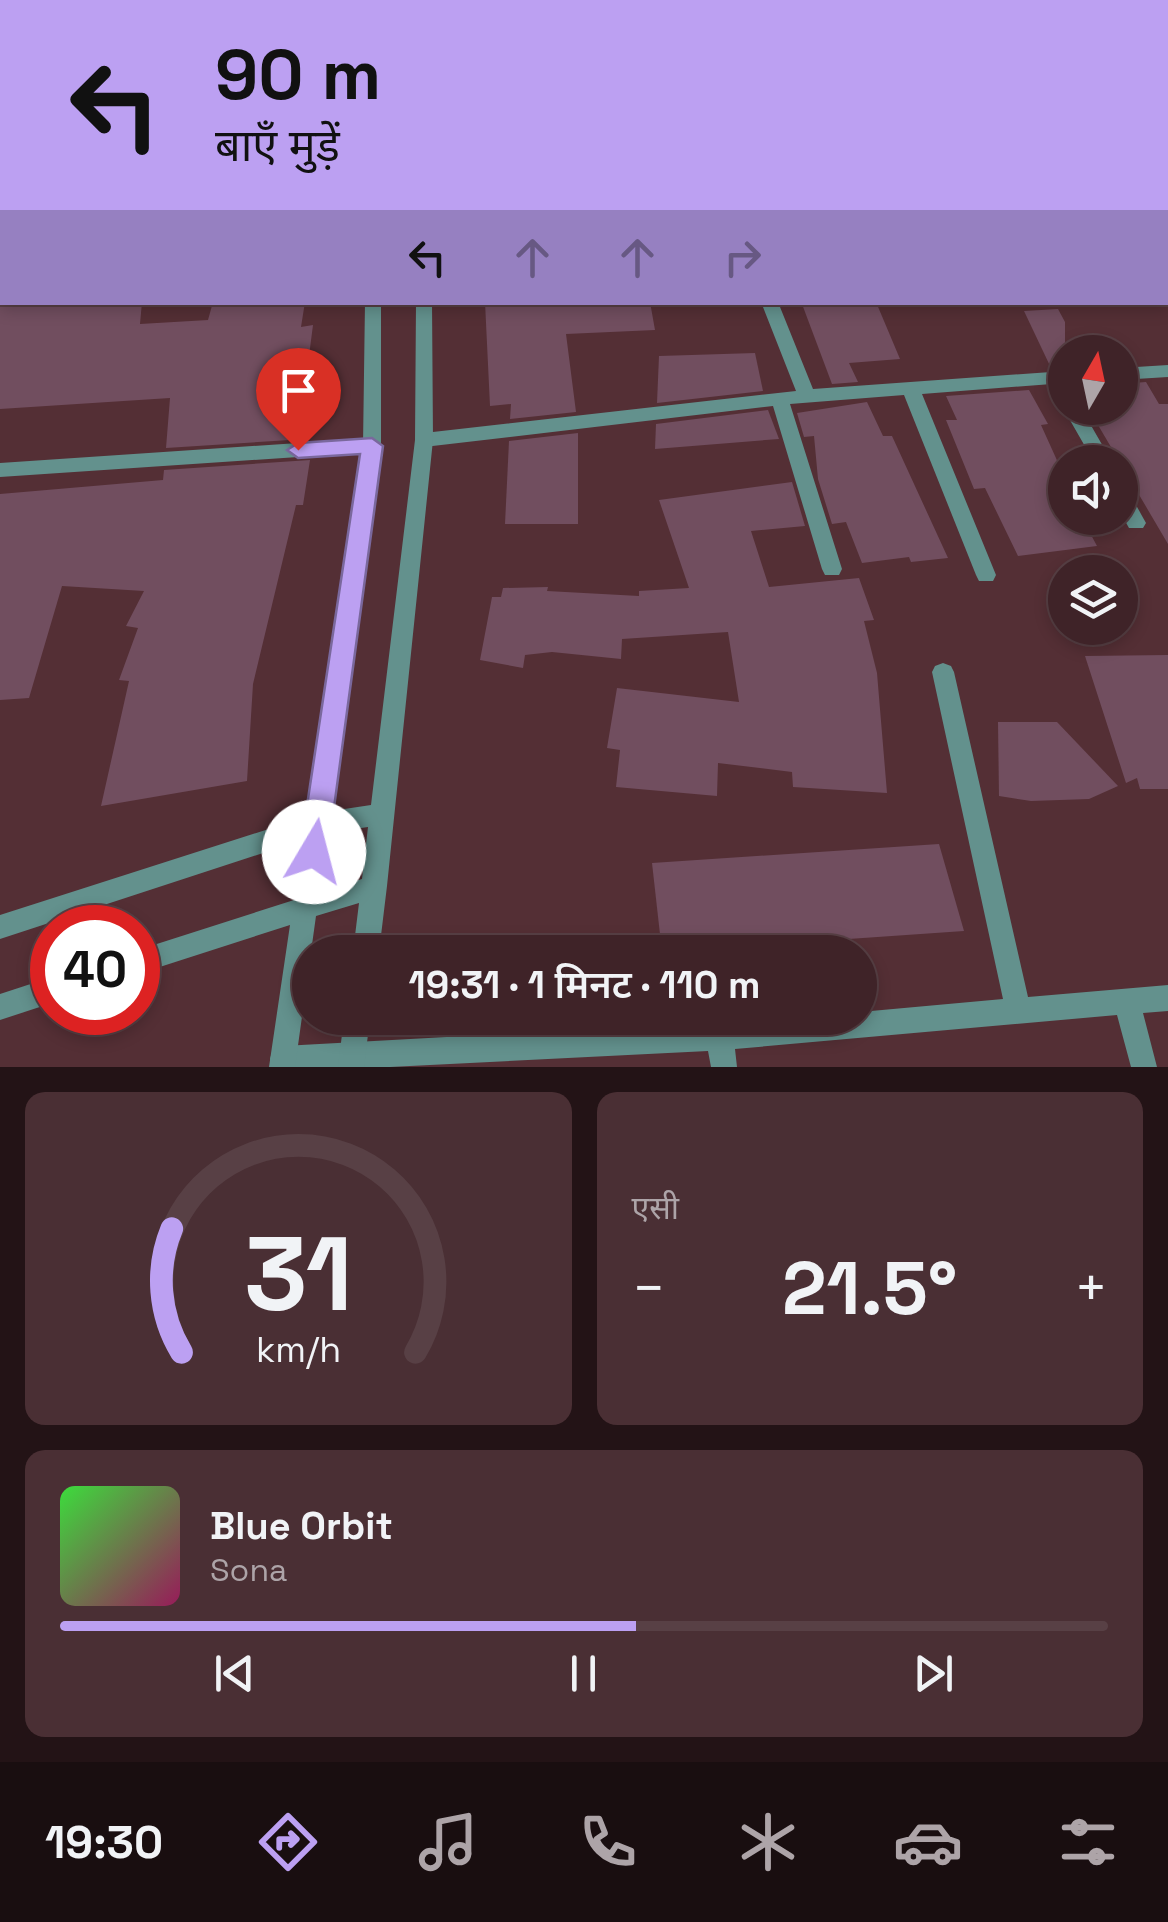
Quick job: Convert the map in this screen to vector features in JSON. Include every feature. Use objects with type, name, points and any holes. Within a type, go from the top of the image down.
[{"type":"street","points":[[373,305],[372,446],[282,1063],[351,1062],[720,1037],[1168,998]]},
{"type":"street","points":[[369,935],[424,440],[424,305]]},
{"type":"street","points":[[771,305],[808,396]]},
{"type":"street","points":[[1138,372],[1168,370]]},
{"type":"street","points":[[424,440],[808,396],[1048,384]]},
{"type":"street","points":[[911,389],[986,575]]},
{"type":"street","points":[[780,400],[832,569]]},
{"type":"street","points":[[0,470],[372,446]]},
{"type":"street","points":[[943,672],[1018,1010]]},
{"type":"street","points":[[0,927],[318,824],[383,814]]},
{"type":"street","points":[[160,955],[376,886]]},
{"type":"street","points":[[0,1007],[30,997]]},
{"type":"street","points":[[1127,1002],[1144,1067]]},
{"type":"street","points":[[351,1062],[355,1035]]},
{"type":"street","points":[[720,1037],[724,1067]]},
{"type":"building","points":[[0,305],[142,305],[140,324],[208,320],[212,305],[305,305],[301,327],[313,325],[305,387],[306,439],[166,448],[170,398],[0,409]]},
{"type":"building","points":[[485,305],[651,305],[655,330],[566,334],[576,412],[510,419],[511,404],[490,406]]},
{"type":"building","points":[[802,305],[877,305],[900,359],[849,363],[858,382],[832,384]]},
{"type":"building","points":[[1058,309],[1065,322],[1065,335],[1048,335],[1048,362],[1024,311]]},
{"type":"building","points":[[755,353],[763,391],[657,403],[659,356]]},
{"type":"building","points":[[1146,382],[1159,404],[1168,404],[1168,544],[1138,493],[1138,445],[1110,445],[1098,425],[1138,425],[1138,383]]},
{"type":"building","points":[[1029,390],[1048,424],[1041,425],[1050,445],[1048,535],[1091,535],[1097,546],[1018,556],[985,488],[974,489],[946,420],[957,420],[946,396]]},
{"type":"building","points":[[867,402],[883,436],[892,436],[948,558],[911,562],[909,557],[862,563],[846,522],[832,524],[818,479],[814,436],[804,437],[797,413]]},
{"type":"building","points":[[768,410],[779,439],[655,449],[656,424]]},
{"type":"building","points":[[578,433],[578,524],[505,524],[509,441]]},
{"type":"building","points":[[310,460],[303,505],[296,505],[253,684],[247,781],[101,806],[129,681],[119,680],[138,628],[126,626],[144,591],[62,586],[29,698],[0,700],[0,494],[163,480],[164,470]]},
{"type":"building","points":[[792,482],[805,526],[751,531],[769,587],[859,578],[874,620],[864,621],[877,673],[887,793],[793,787],[792,772],[718,763],[717,796],[616,787],[620,750],[607,748],[617,688],[739,702],[728,632],[622,639],[621,659],[552,652],[525,655],[523,668],[480,660],[492,597],[501,597],[503,588],[548,587],[547,591],[639,596],[639,591],[689,588],[659,500]]},
{"type":"building","points":[[1168,655],[1168,789],[1140,789],[1137,778],[1126,783],[1085,656]]},
{"type":"building","points":[[998,722],[1057,722],[1118,786],[1089,799],[1031,801],[999,796]]},
{"type":"building","points":[[939,844],[964,931],[877,937],[660,935],[652,863]]},
{"type":"route","points":[[298,450],[372,446],[314,852]]}]
